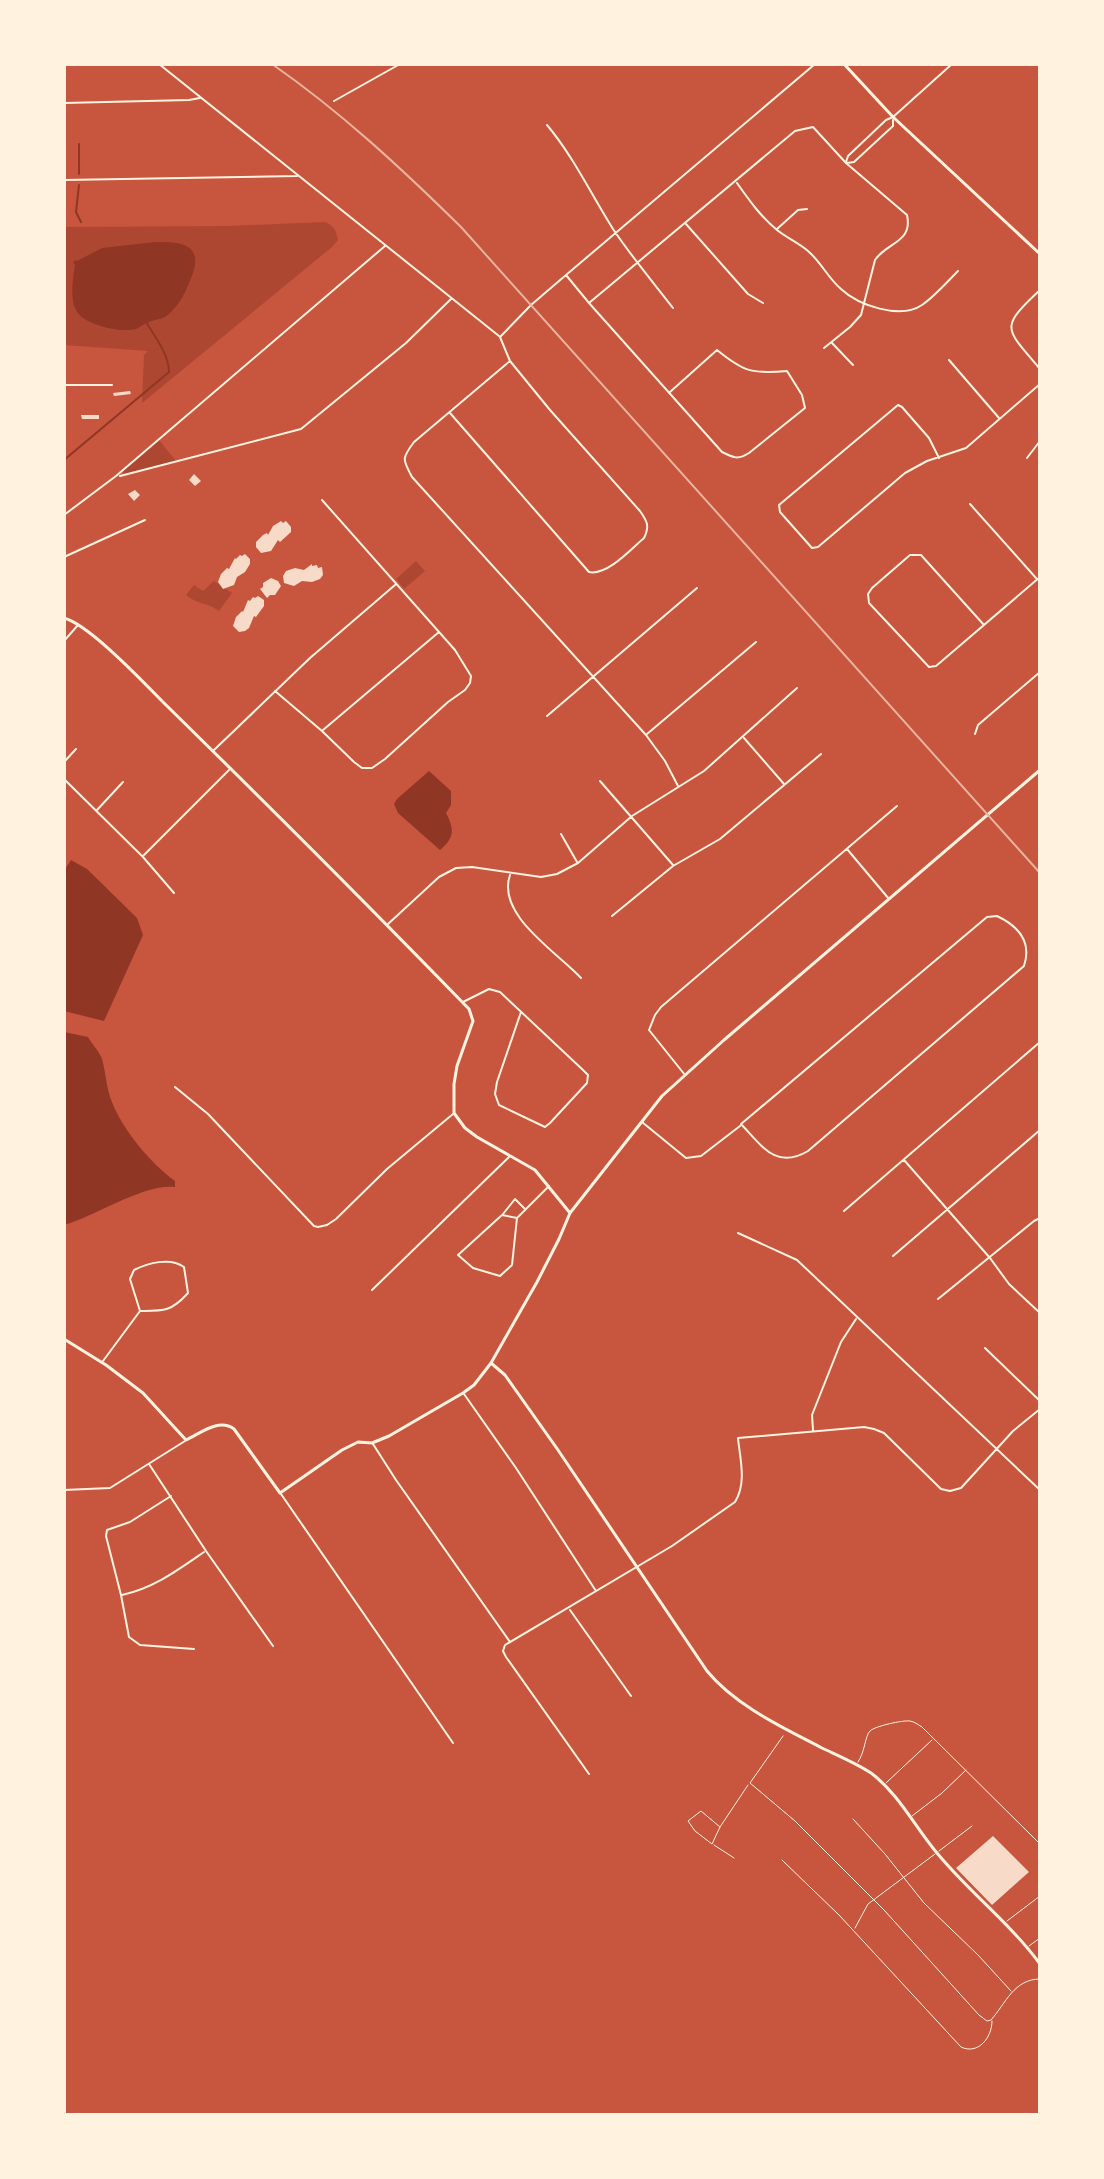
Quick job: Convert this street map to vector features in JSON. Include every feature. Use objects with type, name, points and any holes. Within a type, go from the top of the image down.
[{"type":"street","points":[[159,64],[500,337],[510,361],[640,511],[648,523],[644,538],[605,571],[596,574],[589,572],[449,412]]},
{"type":"street","points":[[334,101],[400,64]]},
{"type":"street","points":[[500,337],[531,305],[815,64]]},
{"type":"street","points":[[844,64],[893,117],[1040,254]]},
{"type":"street","points":[[846,163],[848,156],[886,120],[952,64]]},
{"type":"street","points":[[64,103],[201,97]]},
{"type":"street","points":[[846,163],[854,162],[893,126],[893,117]]},
{"type":"street","points":[[547,125],[566,148],[616,233],[673,308]]},
{"type":"street","points":[[589,303],[798,130],[813,127],[846,163],[907,215],[909,224],[900,241],[880,253],[875,260],[861,315],[824,348]]},
{"type":"street","points":[[64,180],[298,176]]},
{"type":"street","points":[[736,181],[759,213],[776,230],[806,249],[840,288],[863,303],[883,309],[913,309],[958,271]]},
{"type":"street","points":[[776,230],[798,210],[807,209]]},
{"type":"street","points":[[685,223],[748,294],[763,303]]},
{"type":"street","points":[[64,515],[116,476],[386,245]]},
{"type":"street","points":[[566,275],[722,452],[736,459],[749,453],[805,408],[802,395],[787,371],[747,371],[717,350],[670,392]]},
{"type":"street","points":[[1040,290],[1016,312],[1010,331],[1040,369]]},
{"type":"street","points":[[116,476],[301,429],[406,343],[452,298]]},
{"type":"street","points":[[831,342],[853,365]]},
{"type":"street","points":[[949,360],[1000,419]]},
{"type":"street","points":[[510,361],[414,442],[405,455],[404,463],[412,477],[646,735],[678,786]]},
{"type":"street","points":[[939,458],[929,438],[898,405],[779,505],[780,512],[812,548],[818,547],[905,473],[966,448],[1040,384]]},
{"type":"street","points":[[64,385],[112,385]]},
{"type":"street","points":[[1027,458],[1040,441]]},
{"type":"street","points":[[275,691],[362,768],[372,768],[470,683],[471,676],[466,667],[439,632],[322,500]]},
{"type":"street","points":[[970,504],[1039,578],[984,625],[936,666],[929,667],[869,603],[868,594],[872,588],[910,555],[921,555],[984,625]]},
{"type":"street","points":[[64,557],[145,520]]},
{"type":"street","points":[[213,751],[310,658],[396,584]]},
{"type":"street","points":[[547,716],[697,588]]},
{"type":"street","points":[[64,618],[78,625],[120,660],[469,1009],[473,1021],[457,1066],[454,1113],[465,1128],[477,1137],[535,1170],[570,1213]]},
{"type":"street","points":[[64,641],[78,625]]},
{"type":"street","points":[[322,731],[439,632]]},
{"type":"street","points":[[646,735],[756,642]]},
{"type":"street","points":[[975,734],[978,725],[1040,672]]},
{"type":"street","points":[[387,925],[439,877],[456,868],[472,867],[541,877],[557,874],[578,863],[632,816],[704,771],[797,688]]},
{"type":"street","points":[[743,737],[784,784]]},
{"type":"street","points":[[64,762],[76,749]]},
{"type":"street","points":[[612,916],[673,866],[720,839],[821,754]]},
{"type":"street","points":[[143,857],[231,768]]},
{"type":"street","points":[[280,1493],[342,1450],[358,1442],[372,1443],[389,1436],[474,1385],[491,1363],[543,1271],[570,1213],[662,1096],[1040,770]]},
{"type":"street","points":[[64,779],[143,857],[174,893]]},
{"type":"street","points":[[600,781],[673,866]]},
{"type":"street","points":[[96,811],[123,782]]},
{"type":"street","points":[[685,1076],[649,1030],[661,1007],[897,806]]},
{"type":"street","points":[[561,834],[578,863]]},
{"type":"street","points":[[847,849],[890,900]]},
{"type":"street","points":[[511,874],[509,899],[522,922],[581,978]]},
{"type":"street","points":[[641,1121],[686,1158],[701,1156],[987,917],[997,916],[1008,921],[1027,943],[1028,955],[1024,966],[797,1158],[785,1160],[770,1154],[741,1124]]},
{"type":"street","points":[[462,1003],[489,989],[500,992],[588,1075],[587,1083],[545,1127],[499,1105],[495,1094],[521,1012]]},
{"type":"street","points":[[844,1211],[1040,1042]]},
{"type":"street","points":[[175,1087],[208,1114],[318,1227],[325,1226],[347,1209],[387,1169],[454,1113]]},
{"type":"street","points":[[893,1256],[1040,1130]]},
{"type":"street","points":[[372,1290],[511,1155]]},
{"type":"street","points":[[903,1159],[1009,1284],[1040,1313]]},
{"type":"street","points":[[525,1210],[515,1199],[458,1255],[473,1268],[500,1276],[512,1265],[517,1218],[550,1186]]},
{"type":"street","points":[[502,1215],[517,1218]]},
{"type":"street","points":[[938,1299],[1040,1218]]},
{"type":"street","points":[[738,1233],[797,1260],[1040,1490]]},
{"type":"street","points":[[163,1262],[177,1262],[184,1267],[188,1293],[178,1304],[166,1311],[140,1311],[130,1279],[134,1270],[163,1262]]},
{"type":"street","points":[[102,1362],[140,1311]]},
{"type":"street","points":[[814,1431],[812,1415],[841,1342],[857,1317]]},
{"type":"street","points":[[64,1339],[102,1362],[143,1393],[186,1440]]},
{"type":"street","points":[[985,1348],[1040,1401]]},
{"type":"street","points":[[491,1363],[505,1375],[722,1689],[776,1723],[856,1764],[884,1784],[937,1853],[1040,1964]]},
{"type":"street","points":[[463,1393],[596,1591]]},
{"type":"street","points":[[589,1774],[506,1657],[503,1651],[505,1645],[672,1546],[735,1502],[741,1479],[738,1438],[864,1427],[874,1429],[884,1433],[941,1489],[950,1491],[961,1488],[1013,1431],[1040,1409]]},
{"type":"street","points":[[64,1490],[110,1488],[186,1440],[218,1424],[228,1424],[280,1493],[453,1743]]},
{"type":"street","points":[[372,1443],[510,1642]]},
{"type":"street","points":[[149,1464],[273,1646]]},
{"type":"street","points":[[171,1496],[130,1522],[107,1530],[106,1536],[127,1630],[134,1642],[194,1649]]},
{"type":"street","points":[[121,1595],[160,1582],[206,1551]]},
{"type":"street","points":[[569,1609],[631,1696]]},
{"type":"lane","points":[[856,1764],[865,1749],[867,1734],[876,1727],[914,1722],[1040,1844]]},
{"type":"lane","points":[[712,1844],[720,1827],[783,1736]]},
{"type":"lane","points":[[884,1784],[933,1739]]},
{"type":"lane","points":[[910,1817],[966,1770]]},
{"type":"lane","points":[[750,1783],[795,1821],[987,2021],[1011,1991],[1040,1979]]},
{"type":"lane","points":[[720,1827],[701,1811],[688,1821],[695,1831],[734,1858]]},
{"type":"lane","points":[[853,1819],[924,1903],[1011,1991]]},
{"type":"lane","points":[[853,1930],[868,1904],[972,1826]]},
{"type":"lane","points":[[782,1860],[853,1930],[961,2047],[975,2050],[988,2036],[992,2018]]},
{"type":"lane","points":[[1005,1923],[1040,1896]]},
{"type":"lane","points":[[1027,1947],[1040,1938]]},
{"type":"shaded area","points":[[325,222],[333,227],[338,240],[332,247],[142,403],[144,355],[148,351],[64,345],[64,227]]},
{"type":"shaded area","points":[[155,242],[185,245],[194,254],[194,271],[178,304],[169,314],[129,330],[111,329],[79,314],[75,308],[72,286],[75,260],[102,248]]},
{"type":"shaded area","points":[[159,440],[176,461],[124,474],[123,471]]},
{"type":"shaded area","points":[[416,561],[425,571],[404,589],[396,579]]},
{"type":"shaded area","points":[[214,581],[232,593],[219,611],[186,595],[194,585],[203,591]]},
{"type":"shaded area","points":[[429,771],[451,791],[451,805],[446,813],[452,833],[440,850],[398,813],[394,804]]},
{"type":"shaded area","points":[[71,860],[87,869],[137,918],[143,935],[104,1021],[64,1011],[64,871]]},
{"type":"shaded area","points":[[64,1032],[88,1037],[102,1059],[110,1097],[123,1123],[148,1156],[175,1181],[175,1187],[149,1190],[64,1225]]},
{"type":"building","points":[[130,391],[131,394],[114,396],[113,393]]},
{"type":"building","points":[[81,415],[99,415],[99,419],[82,419]]},
{"type":"building","points":[[194,474],[201,481],[195,486],[189,480]]},
{"type":"building","points":[[135,490],[140,495],[134,501],[128,494]]},
{"type":"building","points":[[281,521],[286,521],[291,532],[280,542],[278,540],[271,551],[261,553],[256,542]]},
{"type":"building","points":[[245,554],[250,564],[245,572],[237,577],[234,585],[223,589],[218,582],[221,574],[229,569],[235,558]]},
{"type":"building","points":[[312,564],[322,567],[320,579],[302,581],[294,586],[284,583],[286,571],[295,568],[304,570]]},
{"type":"building","points":[[271,578],[281,586],[275,595],[267,598],[260,589]]},
{"type":"building","points":[[258,596],[264,600],[264,606],[254,616],[249,628],[239,632],[233,626],[236,617],[243,612],[248,600]]},
{"type":"building","points":[[993,1836],[1029,1872],[992,1905],[956,1868]]},
{"type":"waterway","points":[[79,144],[79,174]]},
{"type":"waterway","points":[[79,185],[76,212],[81,222]]},
{"type":"waterway","points":[[64,460],[169,372],[164,352],[145,320]]},
{"type":"railway","points":[[272,64],[370,141],[461,227],[1040,873]]}]
